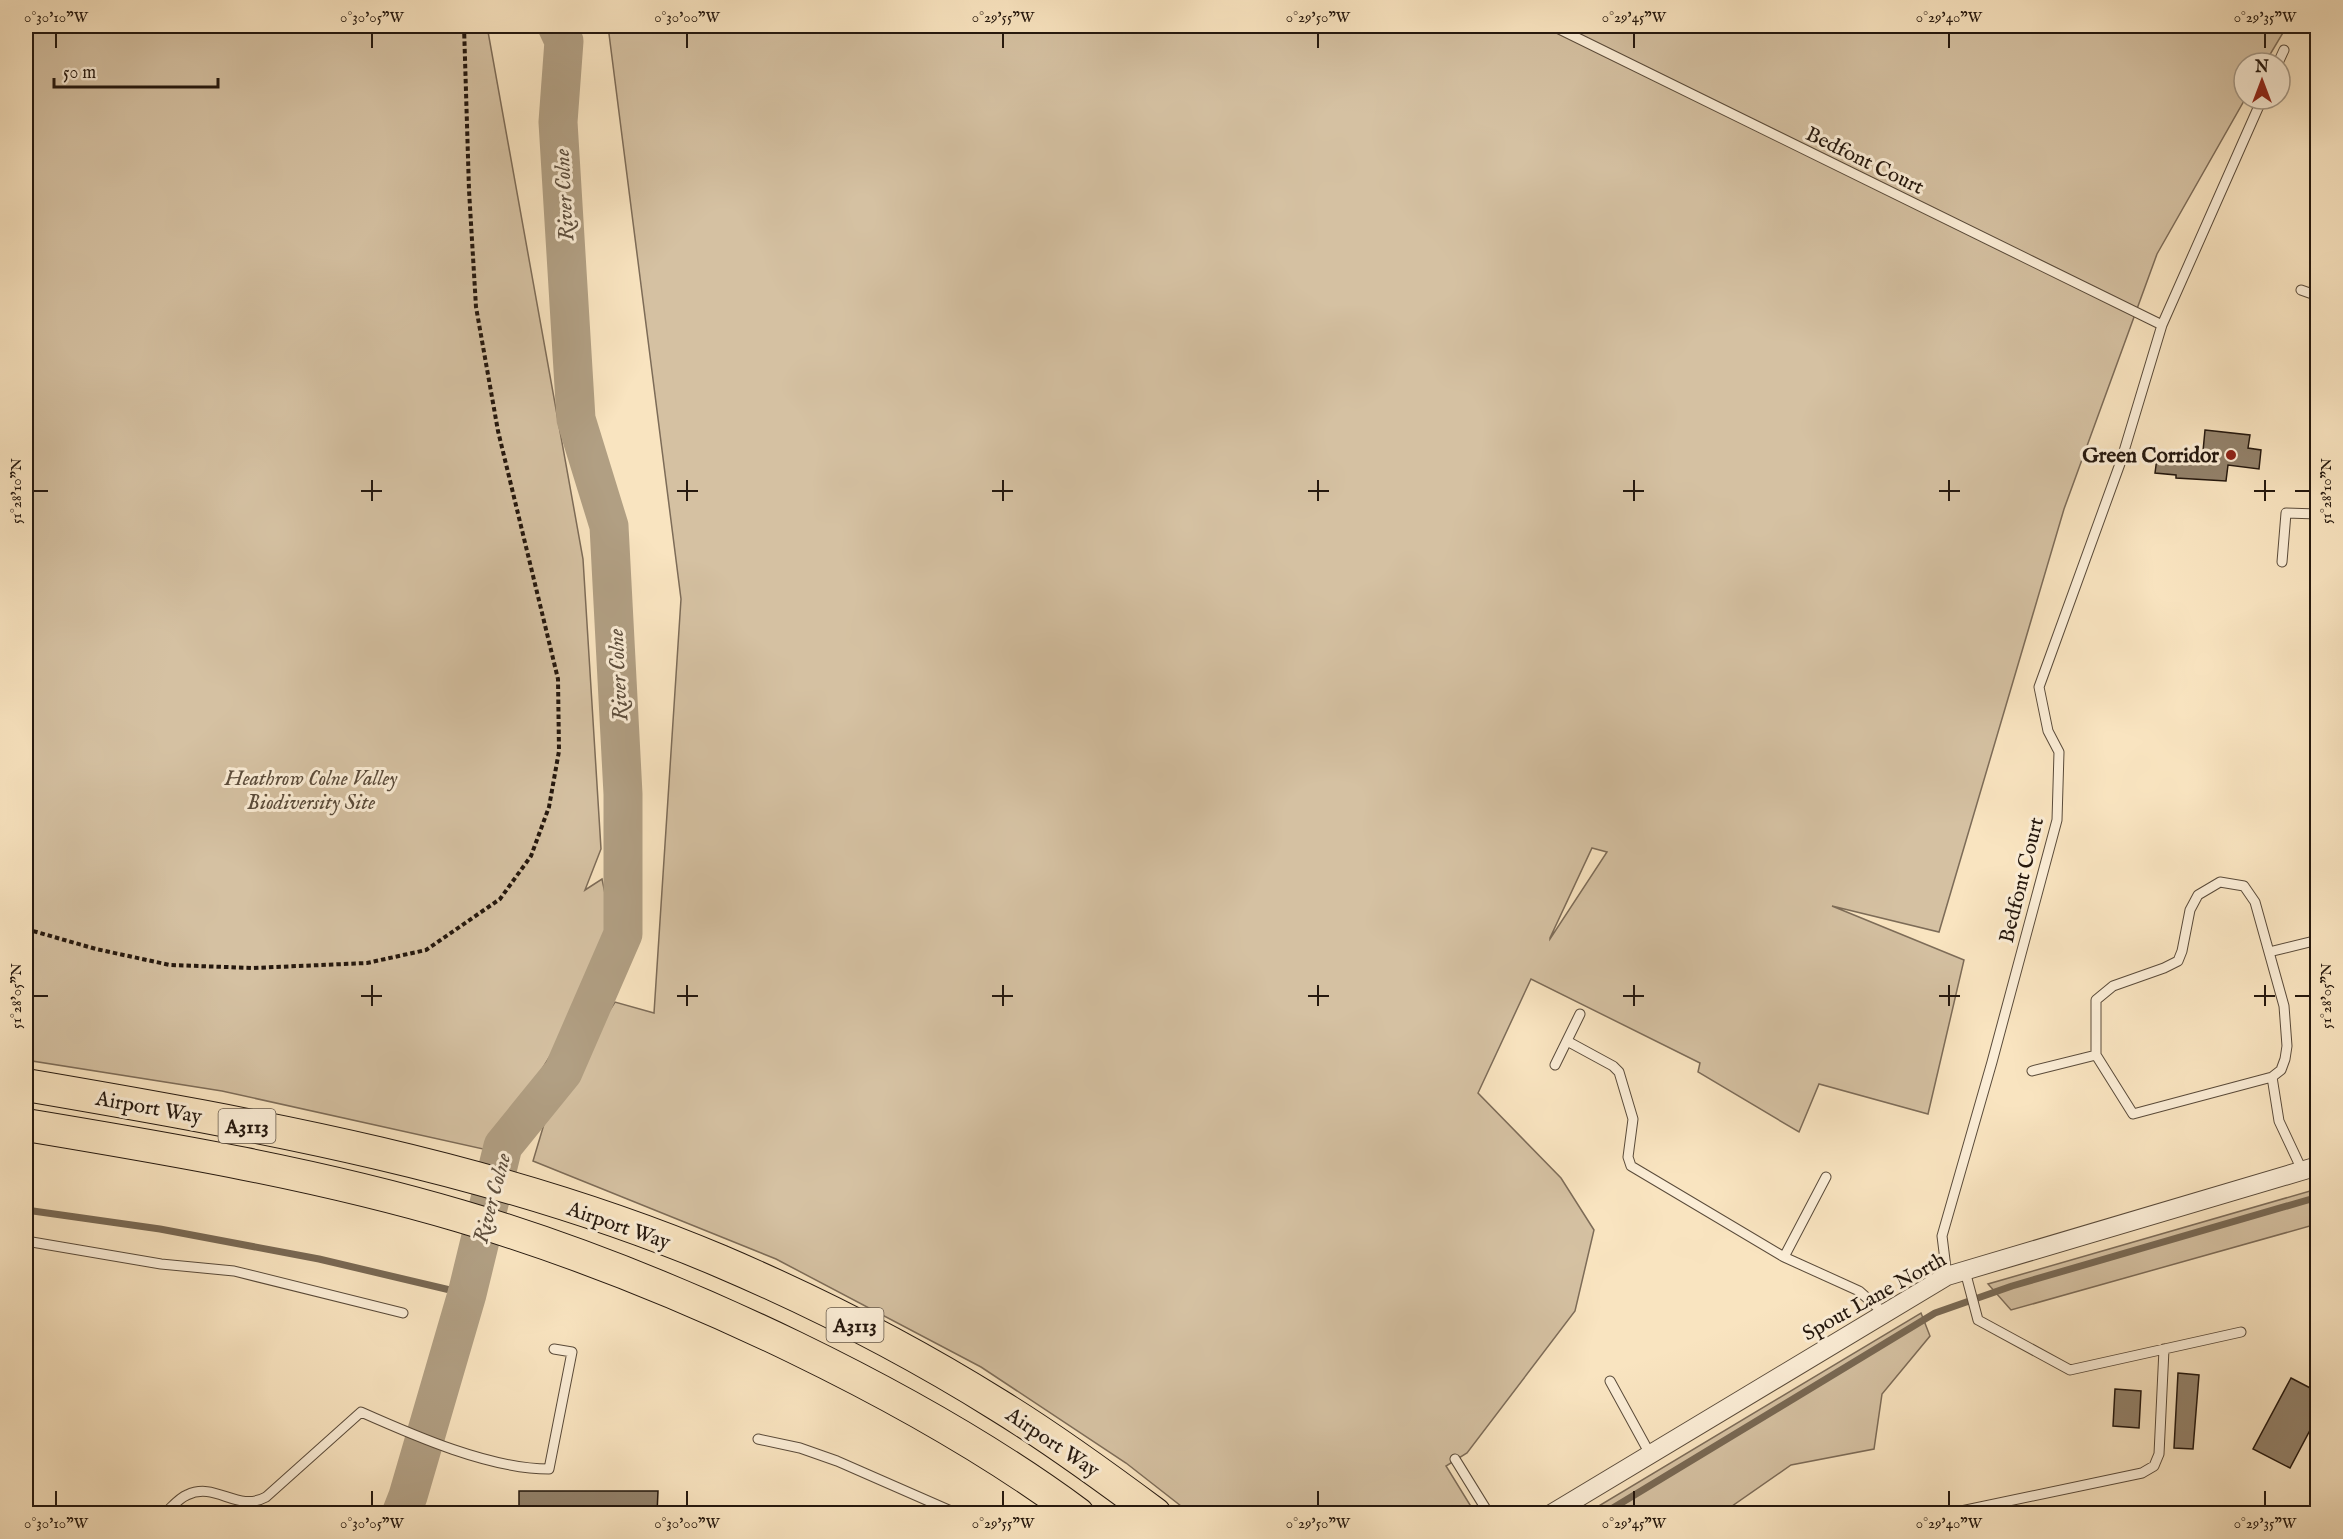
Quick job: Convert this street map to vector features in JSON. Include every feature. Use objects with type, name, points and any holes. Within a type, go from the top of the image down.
[{"type":"highway","name":"Airport Way","points":[[26,1085],[151,1106],[281,1132],[467,1175],[645,1232],[721,1261],[873,1334],[927,1363],[1000,1406],[1094,1469],[1155,1514]]},
{"type":"highway","name":"Airport Way","points":[[26,1125],[315,1178],[513,1233],[651,1282],[827,1363],[909,1406],[993,1456],[1078,1514]]},
{"type":"street","name":"Spout Lane North","points":[[1551,1514],[1947,1276],[2310,1168]]},
{"type":"lane","name":"Bedfont Court","points":[[1552,26],[2162,325]]},
{"type":"lane","name":"Bedfont Court","points":[[1947,1276],[1941,1236],[1992,1062],[2057,820],[2059,752],[2048,731],[2039,687],[2121,461],[2162,325],[2257,111]]},
{"type":"lane","points":[[2301,290],[2318,296]]},
{"type":"lane","points":[[2282,562],[2286,513],[2318,513]]},
{"type":"lane","points":[[2220,882],[2244,886],[2255,902],[2269,952],[2284,1006],[2287,1046],[2286,1059],[2281,1070],[2272,1077],[2133,1114],[2096,1055],[2096,1000],[2113,986],[2178,961],[2190,910],[2198,895],[2220,882]]},
{"type":"lane","points":[[2269,952],[2318,940]]},
{"type":"lane","points":[[1555,1065],[1580,1014]]},
{"type":"lane","points":[[1567,1041],[1613,1066],[1619,1072],[1633,1119],[1628,1157],[1631,1166],[1785,1257],[1859,1291],[1884,1313]]},
{"type":"lane","points":[[2032,1071],[2096,1055]]},
{"type":"lane","points":[[2272,1077],[2279,1121],[2310,1168]]},
{"type":"lane","points":[[1785,1257],[1826,1177]]},
{"type":"lane","points":[[26,1241],[161,1264],[234,1271],[403,1313]]},
{"type":"lane","points":[[1965,1271],[1978,1320],[2070,1370],[2241,1332]]},
{"type":"lane","points":[[164,1514],[186,1495],[200,1491],[217,1493],[241,1503],[255,1503],[266,1497],[361,1412],[447,1447],[525,1469],[549,1469],[572,1352],[554,1349]]},
{"type":"lane","points":[[1947,1514],[2142,1473],[2154,1466],[2159,1454],[2164,1349]]},
{"type":"lane","points":[[1610,1381],[1650,1454]]},
{"type":"lane","points":[[758,1439],[800,1448],[837,1461],[958,1514]]},
{"type":"lane","points":[[1455,1459],[1489,1514]]},
{"type":"path","points":[[26,928],[96,949],[170,964],[253,968],[367,963],[426,950],[500,899],[531,856],[549,807],[559,751],[558,679],[498,431],[476,307],[469,190],[464,26]]},
{"type":"green space","name":"Heathrow Colne Valley Biodiversity Site","points":[[26,26],[487,26],[583,559],[601,849],[585,890],[602,879],[612,927],[558,1043],[492,1151],[222,1091],[26,1060]]},
{"type":"green space","points":[[608,26],[2287,26],[2272,51],[2232,51],[2232,111],[2238,111],[2157,254],[2064,509],[1939,932],[1832,906],[1964,960],[1928,1114],[1819,1084],[1799,1132],[1698,1072],[1700,1063],[1531,979],[1478,1093],[1561,1178],[1594,1230],[1575,1311],[1467,1453],[1446,1466],[1475,1513],[1190,1513],[1126,1463],[981,1367],[776,1259],[533,1161],[550,1104],[615,1002],[654,1013],[681,599]],"holes":[[[1592,848],[1607,852],[1550,939]]]},
{"type":"green space","points":[[2317,1189],[2317,1224],[2011,1310],[1988,1284]]},
{"type":"green space","points":[[1921,1313],[1930,1336],[1882,1394],[1874,1449],[1791,1465],[1722,1513],[1587,1513]]},
{"type":"building","name":"Green Corridor","points":[[2205,430],[2250,435],[2248,448],[2261,450],[2259,469],[2228,465],[2226,481],[2176,478],[2176,475],[2155,473],[2157,458],[2202,462]]},
{"type":"building","points":[[2178,1373],[2199,1375],[2193,1449],[2174,1448]]},
{"type":"building","points":[[2291,1378],[2318,1392],[2318,1415],[2290,1468],[2253,1449]]},
{"type":"building","points":[[2115,1389],[2141,1391],[2139,1428],[2113,1426]]},
{"type":"building","points":[[519,1491],[658,1491],[657,1514],[519,1514]]},
{"type":"waterway","name":"River Colne","points":[[401,1514],[467,1294],[503,1146],[563,1072],[623,934],[623,794],[609,526],[576,419],[558,122],[564,41],[557,26]]},
{"type":"waterway","points":[[1603,1514],[1935,1313],[2012,1286],[2318,1197]]},
{"type":"waterway","name":"River Colne","points":[[26,1210],[160,1229],[319,1259],[467,1294]]},
{"type":"place","name":"Green Corridor","points":[[2231,455]]}]
